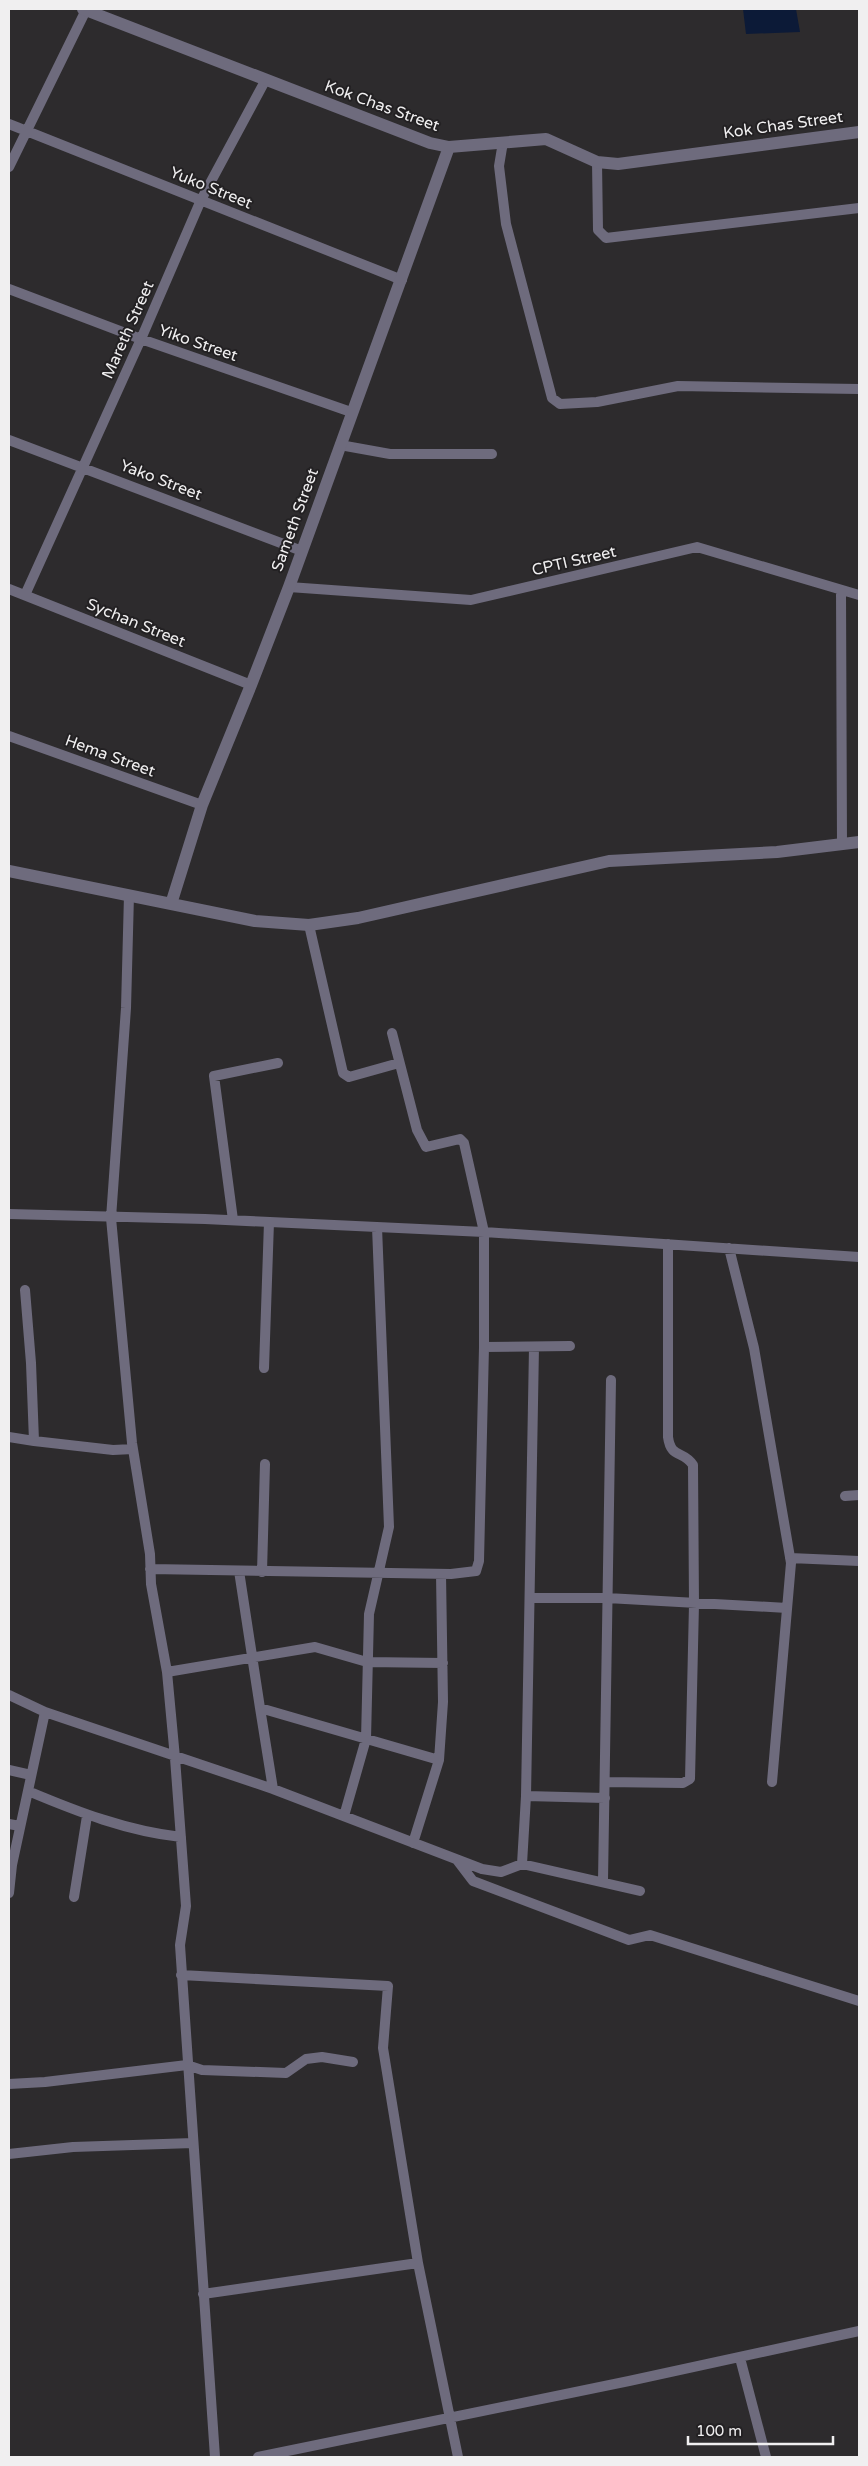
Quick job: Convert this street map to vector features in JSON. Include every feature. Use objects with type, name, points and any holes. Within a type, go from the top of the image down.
[{"type":"street","name":"Kok Chas Street","points":[[84,9],[265,81],[430,143],[449,147],[546,139],[597,162],[618,164],[859,132]]},
{"type":"street","points":[[9,167],[84,9]]},
{"type":"street","name":"Mareth Street","points":[[25,595],[141,340],[202,200],[265,81]]},
{"type":"street","name":"Yuko Street","points":[[9,124],[402,280]]},
{"type":"street","points":[[503,142],[499,166],[506,224],[552,398],[560,404],[597,402],[678,386],[859,389]]},
{"type":"street","name":"Sameth Street","points":[[172,904],[202,805],[251,685],[302,551],[449,147]]},
{"type":"street","points":[[597,162],[598,230],[606,238],[859,208]]},
{"type":"street","name":"Yiko Street","points":[[9,289],[141,340],[351,412]]},
{"type":"street","name":"Yako Street","points":[[9,440],[83,466],[302,551]]},
{"type":"street","points":[[340,445],[390,454],[492,454]]},
{"type":"street","name":"CPTI Street","points":[[288,587],[471,600],[697,547],[859,595]]},
{"type":"street","name":"Sychan Street","points":[[9,589],[251,685]]},
{"type":"street","points":[[841,590],[842,844]]},
{"type":"street","name":"Hema Street","points":[[9,736],[202,805]]},
{"type":"street","points":[[9,871],[255,921],[310,924],[358,918],[609,861],[777,852],[859,842]]},
{"type":"street","points":[[129,895],[126,1008],[111,1218],[133,1449],[151,1584],[167,1672],[175,1758],[186,1906],[180,1945],[181,1975],[215,2457]]},
{"type":"street","points":[[310,924],[343,1073],[349,1077],[399,1063]]},
{"type":"street","points":[[150,1569],[441,1574],[476,1571],[479,1561],[484,1347],[484,1232],[464,1143],[460,1139],[426,1147],[423,1145],[392,1033]]},
{"type":"street","points":[[233,1220],[214,1076],[278,1063]]},
{"type":"street","points":[[9,1214],[233,1220],[484,1232],[859,1257]]},
{"type":"street","points":[[264,1368],[269,1222]]},
{"type":"street","points":[[344,1816],[366,1739],[368,1614],[389,1527],[377,1227]]},
{"type":"street","points":[[605,1782],[683,1783],[690,1779],[694,1604],[693,1465],[688,1458],[674,1453],[669,1447],[668,1244]]},
{"type":"street","points":[[729,1248],[754,1348],[790,1558],[772,1782]]},
{"type":"street","points":[[25,1290],[31,1363],[34,1441]]},
{"type":"street","points":[[484,1347],[570,1346]]},
{"type":"street","points":[[522,1864],[526,1796],[534,1347]]},
{"type":"street","points":[[603,1881],[611,1380]]},
{"type":"street","points":[[9,1437],[114,1450],[133,1449]]},
{"type":"street","points":[[262,1572],[265,1464]]},
{"type":"street","points":[[845,1496],[859,1495]]},
{"type":"street","points":[[790,1558],[859,1561]]},
{"type":"street","points":[[239,1571],[273,1789]]},
{"type":"street","points":[[413,1843],[439,1760],[443,1702],[441,1574]]},
{"type":"street","points":[[530,1598],[607,1598],[787,1608]]},
{"type":"street","points":[[167,1672],[315,1647],[367,1662],[443,1663]]},
{"type":"street","points":[[9,1695],[45,1712],[175,1758],[273,1789],[492,1872],[501,1872],[522,1864],[640,1891]]},
{"type":"street","points":[[260,1708],[439,1760]]},
{"type":"street","points":[[9,1893],[20,1826],[45,1712]]},
{"type":"street","points":[[9,1770],[31,1775]]},
{"type":"street","points":[[28,1792],[87,1816],[155,1834],[181,1837]]},
{"type":"street","points":[[526,1796],[605,1798]]},
{"type":"street","points":[[74,1897],[87,1816]]},
{"type":"street","points":[[9,1824],[20,1826]]},
{"type":"street","points":[[456,1859],[473,1881],[629,1940],[650,1935],[859,2001]]},
{"type":"street","points":[[181,1975],[388,1986],[383,2048],[418,2263],[458,2457]]},
{"type":"street","points":[[9,2084],[45,2082],[187,2065],[202,2070],[286,2073],[306,2060],[314,2058],[338,2058],[353,2062]]},
{"type":"street","points":[[9,2154],[73,2147],[192,2143]]},
{"type":"street","points":[[203,2294],[418,2263]]},
{"type":"street","points":[[258,2457],[740,2358],[859,2331]]},
{"type":"street","points":[[740,2358],[766,2457]]},
{"type":"water","points":[[743,9],[796,9],[800,32],[746,34]]}]
